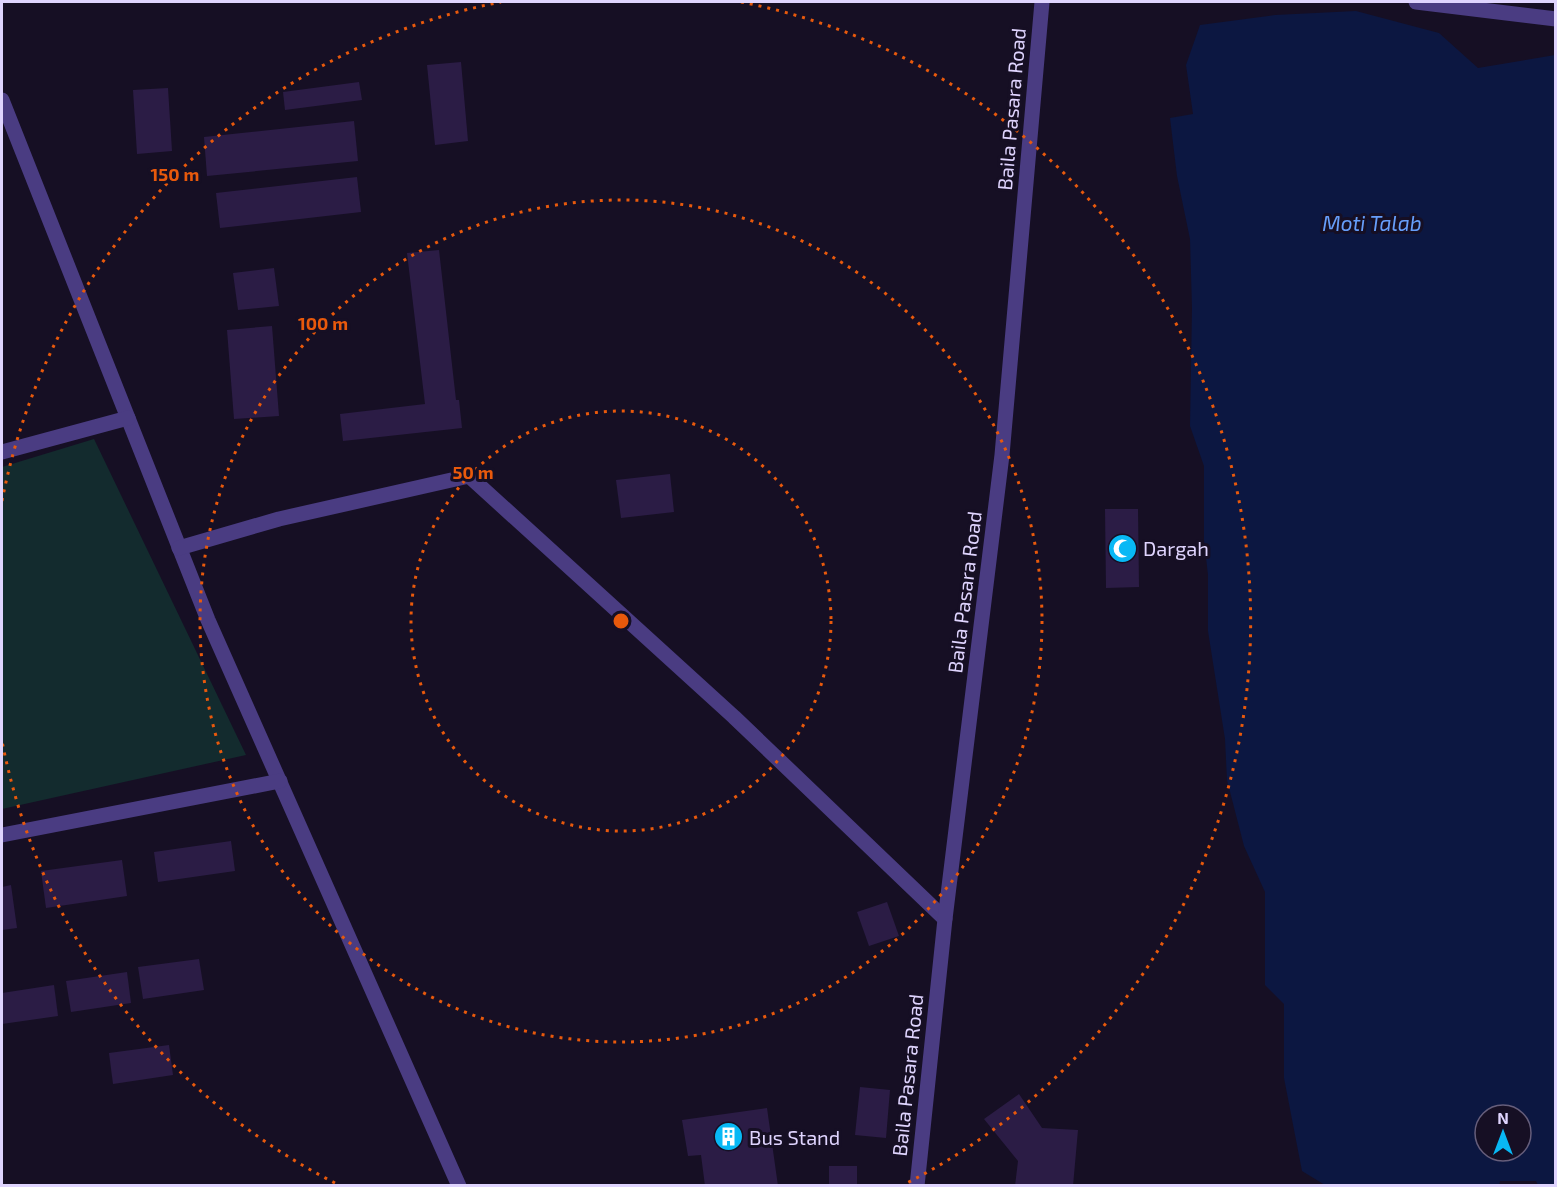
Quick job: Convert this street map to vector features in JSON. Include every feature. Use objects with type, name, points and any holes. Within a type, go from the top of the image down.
[{"type":"street","name":"Baila Pasara Road","points":[[917,1185],[945,920],[1002,455],[1042,2]]},
{"type":"street","points":[[1416,2],[1556,19]]},
{"type":"street","points":[[2,100],[208,620],[459,1185]]},
{"type":"street","points":[[2,452],[128,418]]},
{"type":"street","points":[[179,548],[279,519],[469,476],[734,717],[945,920]]},
{"type":"street","points":[[2,836],[280,781]]},
{"type":"green space","points":[[94,439],[246,755],[2,809],[2,467]]},
{"type":"water","name":"Moti Talab","points":[[1356,11],[1439,33],[1478,68],[1555,55],[1555,1185],[1538,1185],[1536,1181],[1500,1181],[1499,1186],[1325,1185],[1302,1171],[1284,1078],[1284,1004],[1265,985],[1265,892],[1244,846],[1227,780],[1225,739],[1208,631],[1204,466],[1190,426],[1192,308],[1190,239],[1177,176],[1170,118],[1193,114],[1186,65],[1200,25],[1275,15]]},
{"type":"building","points":[[461,62],[468,141],[435,145],[427,65]]},
{"type":"building","points":[[359,82],[362,100],[285,110],[283,92]]},
{"type":"building","points":[[168,88],[172,151],[137,154],[133,90]]},
{"type":"building","points":[[354,121],[358,161],[207,176],[204,137]]},
{"type":"building","points":[[357,177],[361,212],[220,228],[216,193]]},
{"type":"building","points":[[439,250],[456,400],[459,400],[462,428],[343,441],[340,414],[425,404],[407,253]]},
{"type":"building","points":[[274,268],[279,306],[238,310],[233,273]]},
{"type":"building","points":[[272,326],[279,416],[234,419],[227,330]]},
{"type":"building","points":[[670,474],[674,512],[621,518],[616,480]]},
{"type":"building","name":"Dargah","points":[[1105,509],[1138,509],[1139,587],[1106,588]]},
{"type":"building","points":[[231,841],[235,871],[158,882],[154,852]]},
{"type":"building","points":[[122,860],[127,896],[46,908],[41,871]]},
{"type":"building","points":[[11,885],[17,928],[2,930],[2,887]]},
{"type":"building","points":[[887,902],[899,936],[869,946],[857,912]]},
{"type":"building","points":[[199,959],[204,990],[143,999],[138,967]]},
{"type":"building","points":[[127,972],[131,1003],[71,1012],[66,981]]},
{"type":"building","points":[[54,985],[58,1016],[2,1024],[2,993]]},
{"type":"building","points":[[169,1045],[173,1075],[113,1084],[109,1053]]},
{"type":"building","points":[[860,1087],[890,1090],[886,1138],[855,1135]]},
{"type":"building","points":[[1019,1094],[1042,1128],[1078,1130],[1073,1186],[1015,1186],[1018,1161],[984,1119]]},
{"type":"building","name":"Bus Stand","points":[[767,1108],[778,1186],[705,1186],[701,1155],[688,1156],[682,1120]]},
{"type":"building","points":[[829,1166],[857,1166],[857,1186],[829,1186]]},
{"type":"place","name":"Dargah","points":[[1122,548]]},
{"type":"place","name":"Bus Stand","points":[[728,1137]]}]
